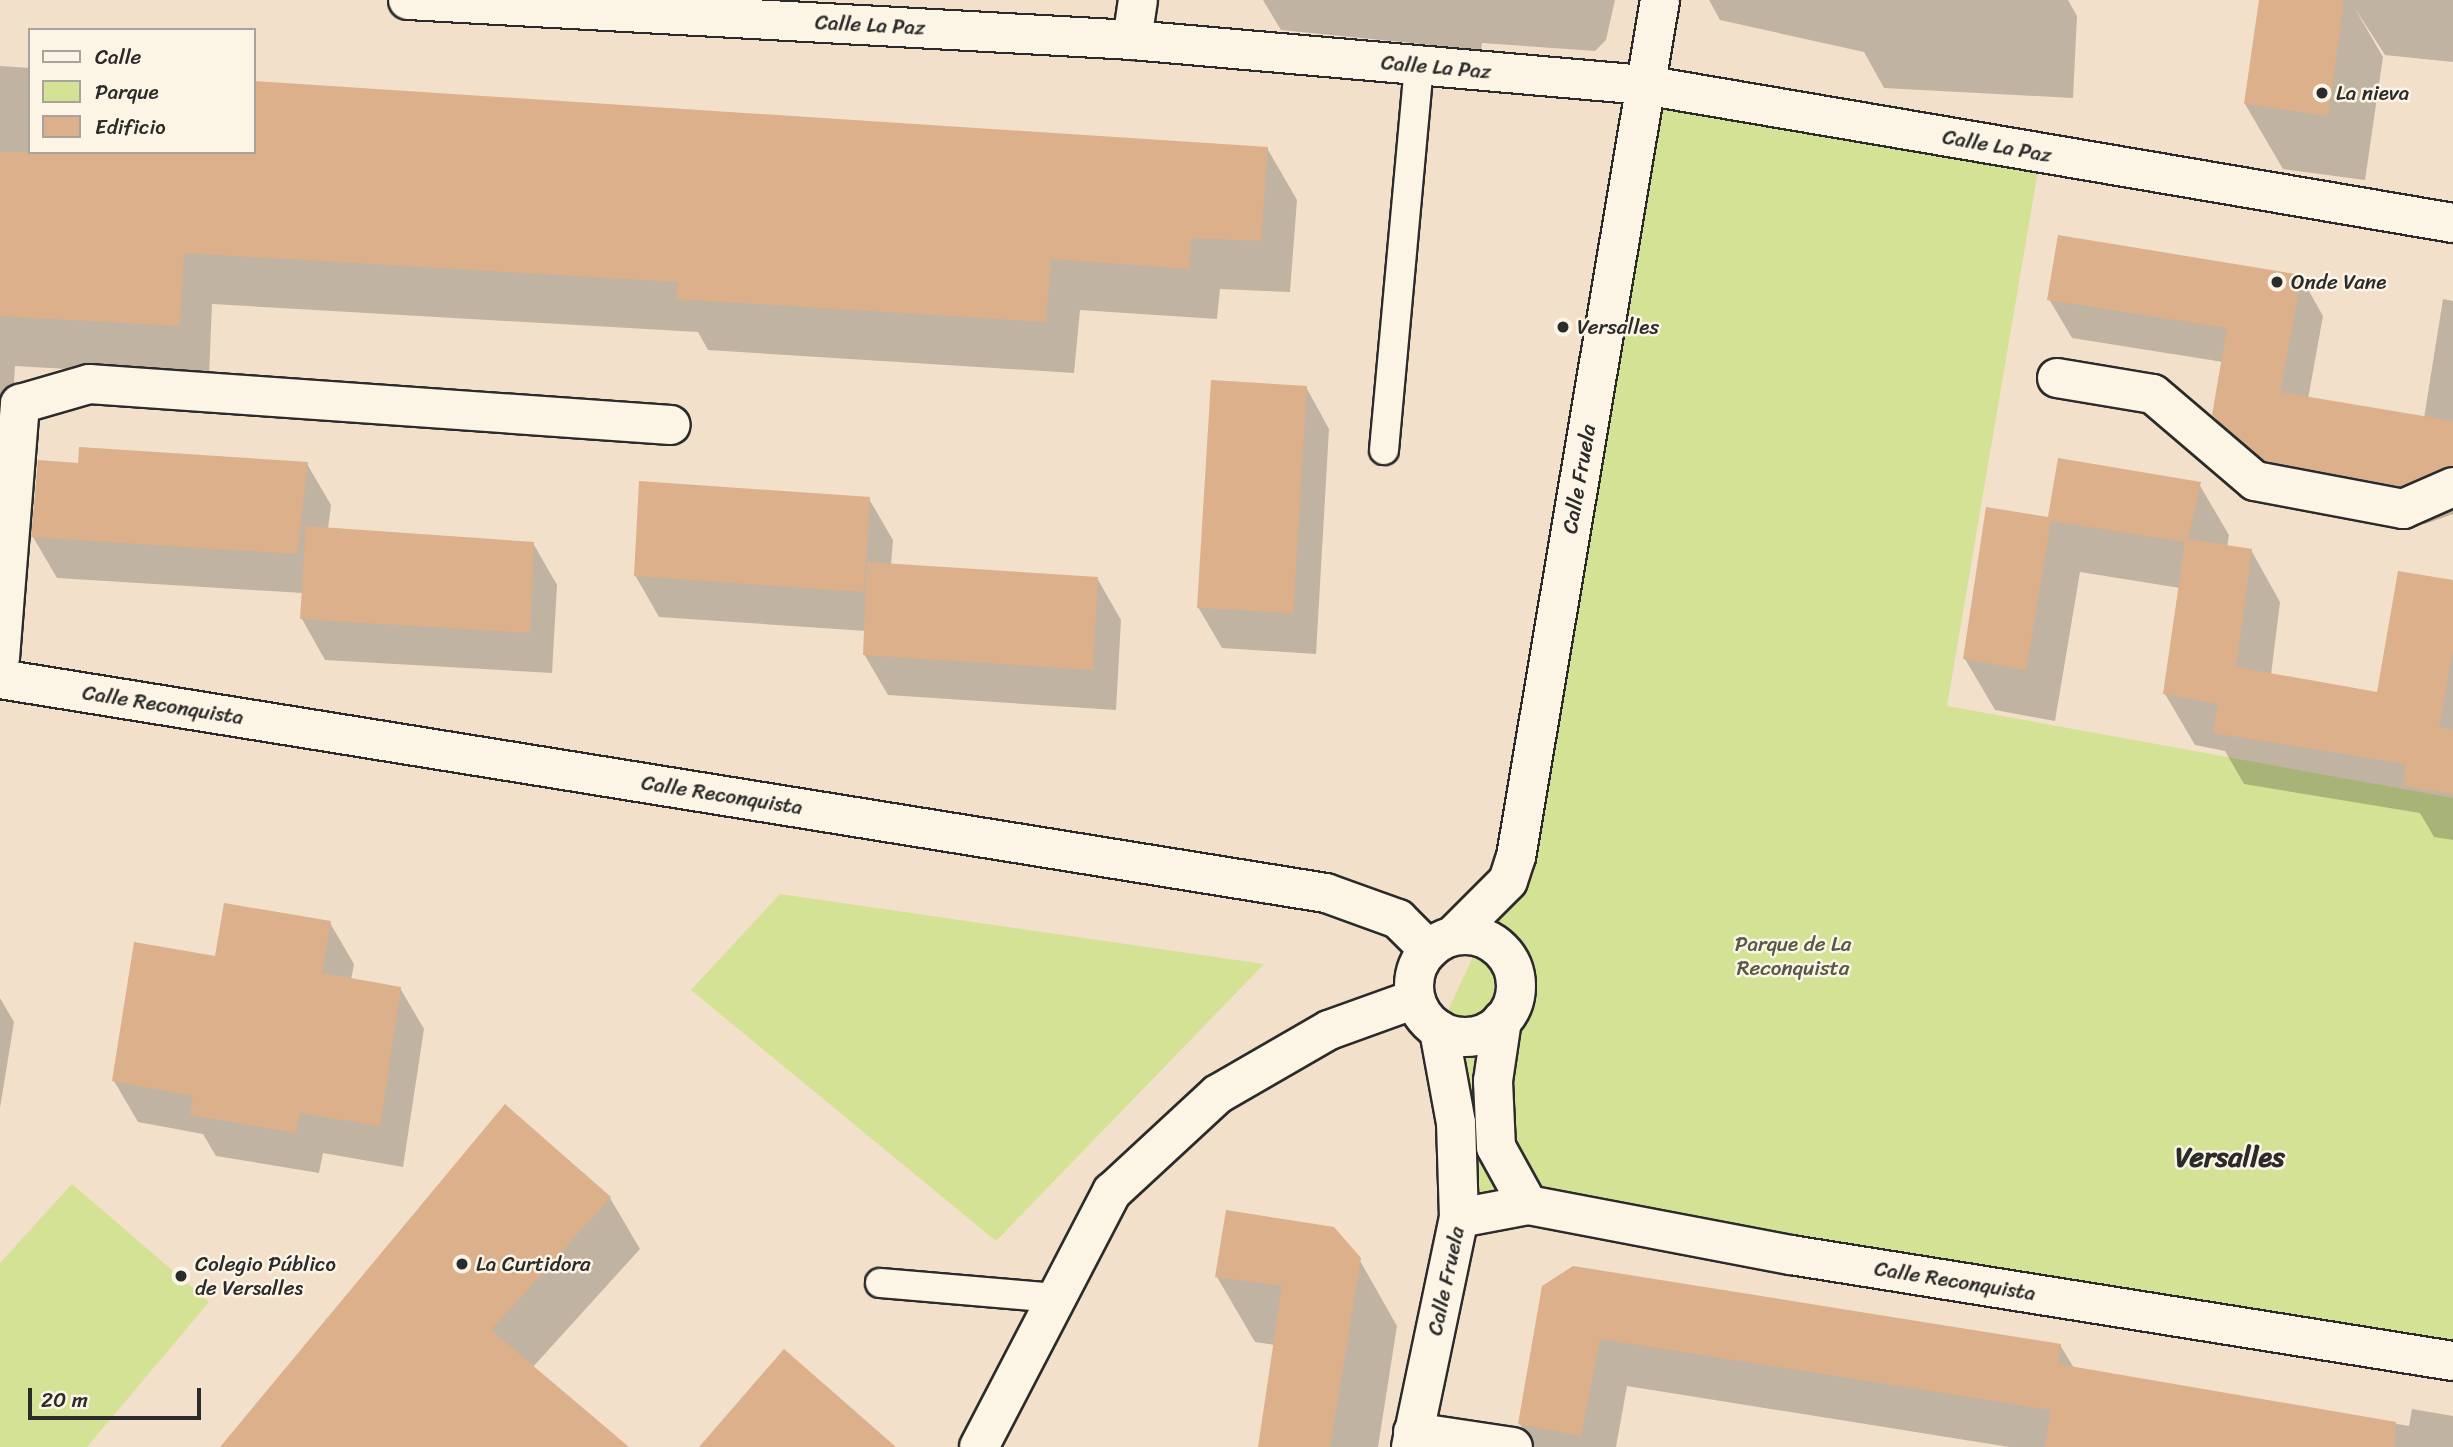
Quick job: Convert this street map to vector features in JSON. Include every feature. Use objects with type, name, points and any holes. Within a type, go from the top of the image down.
[{"type":"street","name":"Calle La Paz","points":[[408,0],[1132,40],[1644,85],[2453,223]]},
{"type":"street","points":[[1132,40],[1138,0]]},
{"type":"street","name":"Calle Fruela","points":[[1441,943],[1508,881],[1516,857],[1660,0]]},
{"type":"street","points":[[2057,378],[2153,394],[2255,481],[2403,509],[2453,487]]},
{"type":"street","points":[[0,658],[20,404],[89,384],[671,425]]},
{"type":"street","name":"Calle Reconquista","points":[[0,679],[1326,893],[1398,919],[1441,943]]},
{"type":"street","points":[[1502,1020],[1472,1037],[1439,1030],[1424,1017],[1415,999],[1414,979],[1441,943],[1476,935],[1495,944],[1510,960],[1516,981],[1514,1002],[1502,1020],[1493,1080],[1496,1147],[1528,1205]]},
{"type":"street","points":[[979,1447],[1112,1192],[1217,1094],[1329,1030],[1415,999]]},
{"type":"street","name":"Calle Fruela","points":[[1412,1439],[1460,1218],[1456,1123],[1439,1030]]},
{"type":"street","name":"Calle Reconquista","points":[[1460,1218],[1528,1205],[1791,1255],[2453,1361]]},
{"type":"street","points":[[1412,1439],[1513,1447]]},
{"type":"lane","points":[[1384,450],[1419,65]]},
{"type":"lane","points":[[880,1283],[1056,1298]]},
{"type":"green space","name":"Parque de La Reconquista","points":[[1644,85],[2041,153],[1947,706],[2453,798],[2453,1361],[1528,1205],[1459,1218],[1439,1030],[1508,881]]},
{"type":"green space","points":[[780,894],[1264,964],[996,1241],[691,990]]},
{"type":"green space","points":[[72,1184],[209,1302],[87,1447],[0,1447],[0,1263]]},
{"type":"building","points":[[2259,0],[2344,0],[2328,116],[2244,104]]},
{"type":"building","points":[[256,81],[1268,147],[1261,241],[1191,238],[1189,269],[1051,259],[1046,322],[677,299],[678,282],[184,253],[180,326],[0,316],[0,152],[256,154]]},
{"type":"building","points":[[2058,235],[2302,275],[2280,392],[2453,421],[2453,466],[2402,486],[2265,461],[2212,415],[2227,328],[2047,300]]},
{"type":"building","points":[[1211,380],[1307,386],[1293,613],[1197,608]]},
{"type":"building","points":[[79,447],[308,462],[297,554],[31,537],[38,460],[78,463]]},
{"type":"building","points":[[2058,458],[2201,482],[2188,539],[2252,549],[2236,667],[2377,692],[2398,571],[2453,580],[2453,649],[2439,727],[2453,730],[2453,794],[2403,786],[2406,764],[2213,733],[2218,704],[2163,694],[2185,542],[2051,521],[2026,670],[1963,659],[1986,507],[2048,517]]},
{"type":"building","points":[[639,481],[870,497],[864,592],[634,576]]},
{"type":"building","points":[[306,526],[534,542],[530,633],[300,619]]},
{"type":"building","points":[[867,562],[1098,577],[1093,670],[863,655]]},
{"type":"building","points":[[224,903],[331,921],[322,973],[401,987],[380,1126],[300,1113],[296,1133],[190,1115],[193,1096],[112,1081],[134,942],[215,956]]},
{"type":"building","name":"La Curtidora","points":[[505,1104],[611,1197],[491,1330],[629,1447],[220,1447]]},
{"type":"building","points":[[1226,1210],[1334,1227],[1361,1258],[1330,1447],[1258,1447],[1282,1286],[1215,1277]]},
{"type":"building","points":[[1573,1266],[2061,1344],[2058,1364],[2396,1422],[2394,1447],[2045,1447],[2051,1410],[1600,1339],[1581,1436],[1518,1424],[1542,1286]]},
{"type":"building","points":[[784,1349],[896,1447],[699,1447]]},
{"type":"place","name":"La nieva","points":[[2322,93]]},
{"type":"place","name":"Onde Vane","points":[[2277,282]]},
{"type":"place","name":"Versalles","points":[[1563,327]]},
{"type":"place","name":"La Curtidora","points":[[462,1264]]},
{"type":"place","name":"Colegio Público de Versalles","points":[[181,1276]]},
{"type":"district","name":"Versalles","points":[[2230,1157]]}]
